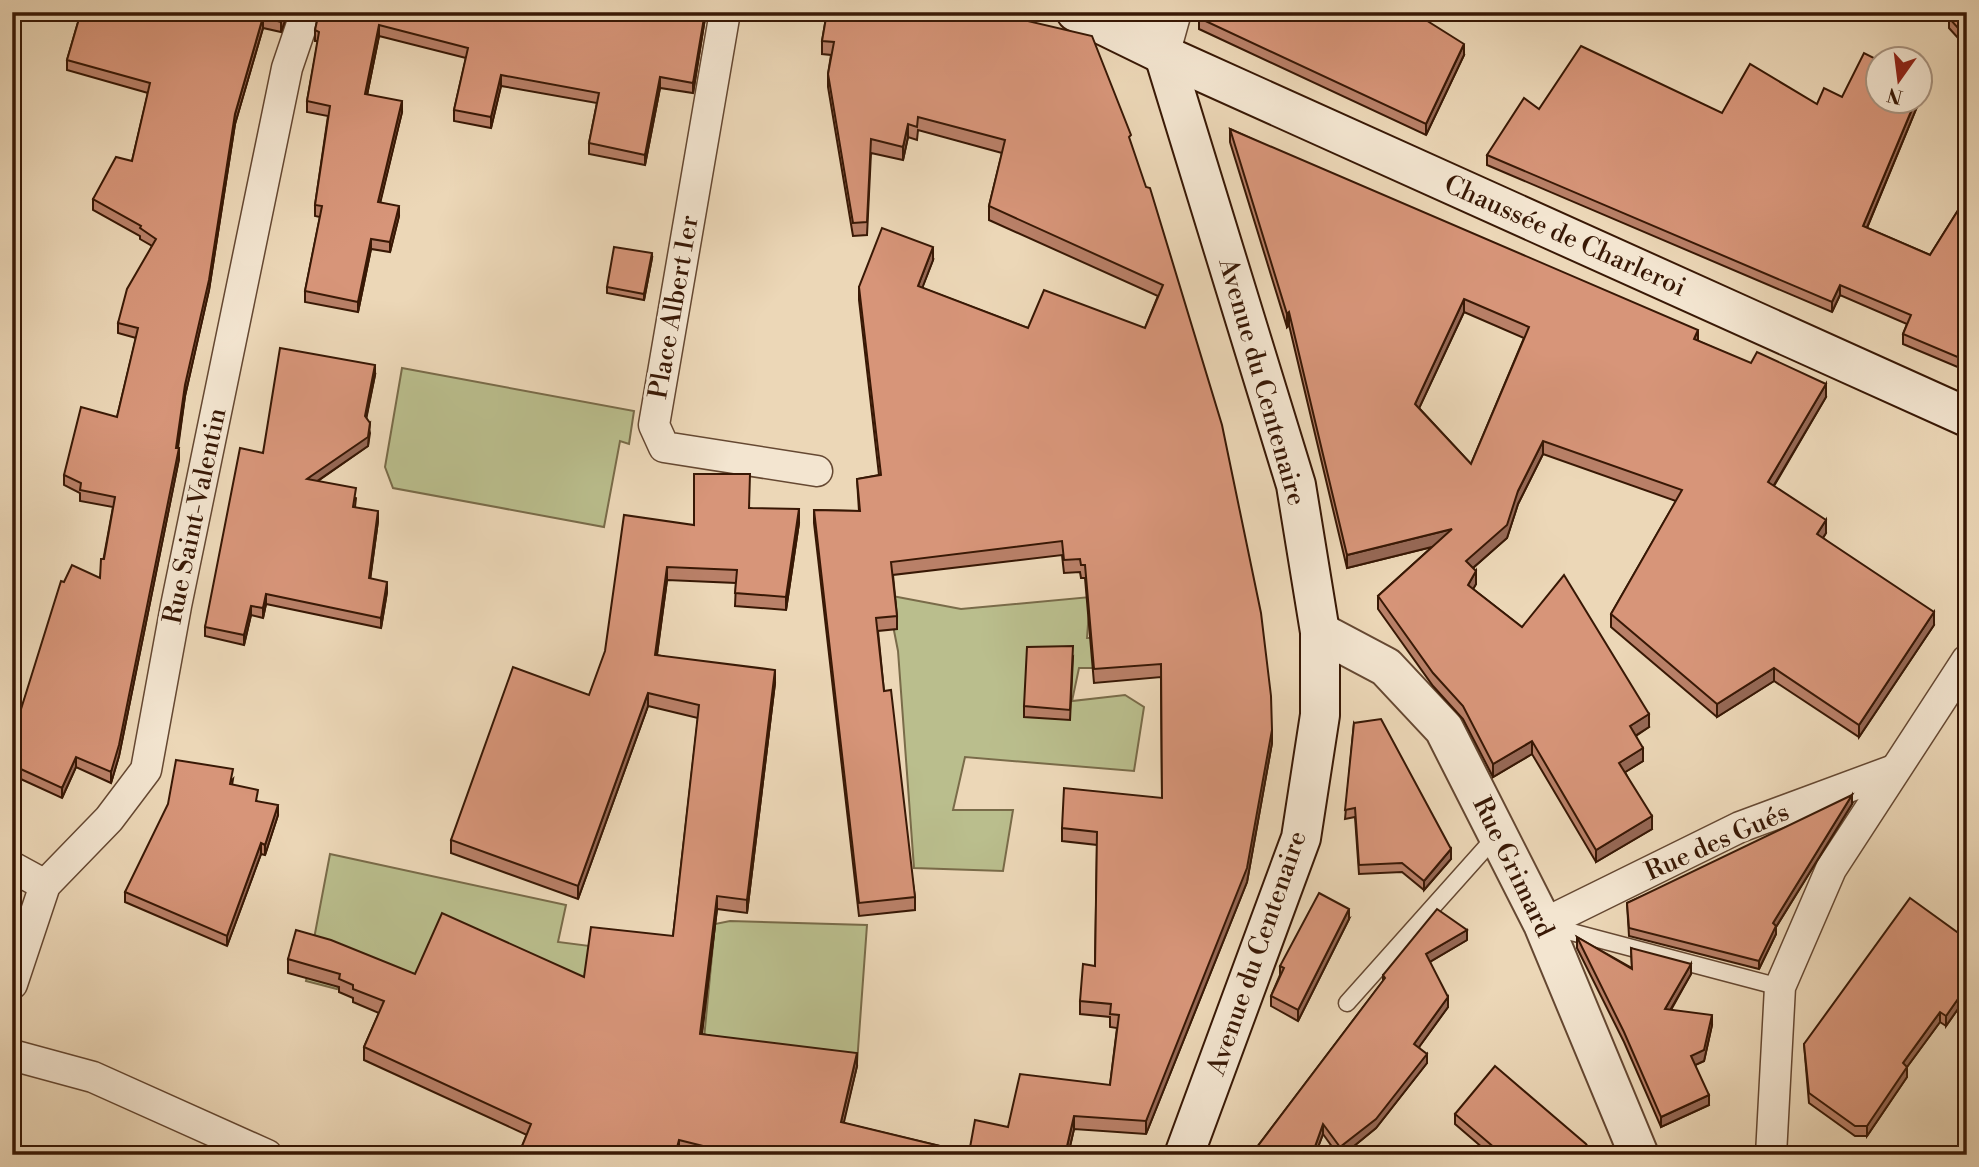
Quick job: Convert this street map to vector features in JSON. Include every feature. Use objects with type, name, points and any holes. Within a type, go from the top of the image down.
[{"type":"main road","name":"Chaussée de Charleroi","points":[[1076,12],[1164,55],[1967,417]]},
{"type":"main road","name":"Avenue du Centenaire","points":[[1144,12],[1164,55],[1296,485],[1320,632],[1320,715],[1301,838],[1184,1155]]},
{"type":"main road","name":"Rue Grimard","points":[[1320,632],[1386,667],[1444,729],[1544,924],[1639,1155]]},
{"type":"street","name":"Rue Saint-Valentin","points":[[12,984],[46,885],[109,819],[146,771],[176,606],[287,68],[306,12]]},
{"type":"street","name":"Place Albert 1er","points":[[725,12],[654,425],[664,447],[817,471]]},
{"type":"street","points":[[1164,55],[1176,12]]},
{"type":"street","points":[[1772,1155],[1780,987],[1831,869],[1967,660]]},
{"type":"street","name":"Rue des Gués","points":[[1544,924],[1740,827],[1894,770]]},
{"type":"street","points":[[12,867],[46,885]]},
{"type":"street","points":[[12,1055],[93,1077],[267,1155]]},
{"type":"lane","points":[[1347,1003],[1497,834]]},
{"type":"lane","points":[[1544,924],[1780,987]]},
{"type":"green space","points":[[402,368],[634,411],[629,444],[620,441],[604,527],[393,488],[385,467]]},
{"type":"green space","points":[[887,595],[961,609],[1090,597],[1087,638],[1116,638],[1110,668],[1079,668],[1072,701],[1125,695],[1144,707],[1134,771],[965,757],[953,810],[1013,810],[1003,871],[914,868],[898,651]]},
{"type":"green space","points":[[330,854],[566,905],[558,942],[590,946],[581,1030],[413,990],[353,961],[337,989],[306,981]]},
{"type":"green space","points":[[730,921],[867,925],[857,1063],[703,1049],[715,924]]},
{"type":"building","points":[[81,12],[284,12],[281,22],[263,17],[235,114],[209,280],[185,385],[176,448],[179,448],[119,745],[111,772],[76,757],[62,788],[12,765],[12,720],[17,722],[61,581],[64,582],[72,565],[100,578],[101,559],[104,559],[115,497],[80,490],[81,483],[64,475],[81,407],[117,417],[138,328],[118,323],[127,289],[156,239],[140,228],[141,226],[93,199],[116,157],[132,161],[150,83],[67,60]]},
{"type":"building","points":[[319,12],[705,12],[693,83],[660,77],[645,155],[589,143],[599,93],[501,75],[491,117],[454,110],[468,48],[379,25],[365,94],[402,101],[378,202],[399,206],[390,242],[371,239],[358,302],[305,291],[322,206],[315,205],[330,106],[307,101],[319,32],[315,30]]},
{"type":"building","points":[[827,12],[989,12],[1092,36],[1131,135],[1129,137],[1146,187],[1150,188],[1222,425],[1261,613],[1271,696],[1272,730],[1247,868],[1146,1121],[1074,1116],[1065,1155],[739,1155],[679,1140],[675,1155],[525,1155],[520,1151],[531,1124],[364,1047],[384,1001],[353,989],[353,985],[339,979],[340,974],[288,959],[296,930],[331,940],[415,974],[442,913],[584,977],[591,927],[673,936],[699,705],[648,693],[578,886],[451,840],[513,667],[589,695],[605,651],[624,515],[694,525],[694,474],[750,474],[749,508],[799,509],[786,597],[735,593],[737,570],[667,567],[655,655],[775,670],[747,900],[717,896],[700,1034],[857,1053],[841,1122],[969,1153],[975,1120],[1008,1127],[1020,1074],[1110,1085],[1119,1015],[1110,1014],[1111,1004],[1080,1001],[1083,964],[1095,966],[1097,832],[1062,828],[1064,788],[1162,798],[1161,664],[1094,669],[1085,565],[1081,565],[1080,559],[1064,560],[1062,541],[891,562],[897,616],[876,618],[884,691],[891,690],[915,897],[859,903],[814,510],[860,511],[857,479],[881,475],[859,287],[882,228],[933,247],[918,286],[1028,328],[1044,290],[1145,328],[1163,285],[989,206],[1005,140],[918,117],[917,127],[908,124],[903,147],[871,139],[867,222],[853,223],[828,74],[834,42],[822,41]]},
{"type":"building","points":[[1202,12],[1413,12],[1464,44],[1426,124],[1199,18]]},
{"type":"building","points":[[1951,12],[1967,12],[1967,38],[1949,18]]},
{"type":"building","points":[[1581,46],[1722,113],[1750,64],[1817,104],[1824,88],[1842,97],[1864,53],[1864,116],[1909,116],[1863,226],[1930,255],[1967,196],[1967,361],[1903,334],[1911,315],[1840,285],[1832,302],[1487,155],[1524,98],[1539,109]]},
{"type":"building","points":[[1230,129],[1698,330],[1694,339],[1751,363],[1757,352],[1826,384],[1768,482],[1826,520],[1817,534],[1934,612],[1859,725],[1774,668],[1717,704],[1611,614],[1682,490],[1543,441],[1518,491],[1507,525],[1466,561],[1476,571],[1468,585],[1522,627],[1564,575],[1649,714],[1630,726],[1643,748],[1619,763],[1652,816],[1596,850],[1532,741],[1493,764],[1463,706],[1433,673],[1378,596],[1452,529],[1347,555],[1289,312],[1287,314]],"holes":[[[1464,299],[1529,327],[1471,464],[1415,404]]]},
{"type":"building","points":[[614,247],[652,253],[644,294],[607,287]]},
{"type":"building","points":[[280,348],[375,365],[365,416],[370,423],[368,437],[307,479],[356,488],[353,507],[378,511],[369,578],[387,582],[381,618],[266,594],[263,608],[251,606],[244,635],[205,627],[240,448],[263,453]]},
{"type":"building","points":[[1073,646],[1070,710],[1024,706],[1027,647]]},
{"type":"building","points":[[1381,719],[1451,849],[1424,881],[1402,863],[1359,865],[1355,808],[1345,810],[1354,723]]},
{"type":"building","points":[[176,760],[233,769],[230,784],[258,790],[256,801],[278,805],[265,845],[261,843],[227,936],[125,892],[168,804]]},
{"type":"building","points":[[1852,795],[1773,923],[1776,926],[1759,961],[1629,928],[1627,903]]},
{"type":"building","points":[[1319,893],[1349,909],[1298,1010],[1271,996],[1284,968],[1280,966]]},
{"type":"building","points":[[1910,898],[1964,937],[1967,932],[1967,986],[1946,1016],[1940,1012],[1903,1063],[1907,1067],[1867,1126],[1855,1126],[1809,1093],[1804,1044]]},
{"type":"building","points":[[1437,909],[1467,930],[1426,954],[1448,997],[1414,1044],[1427,1054],[1376,1119],[1340,1147],[1323,1124],[1312,1155],[1251,1155],[1385,978],[1383,975]]},
{"type":"building","points":[[1577,937],[1632,969],[1631,948],[1691,964],[1665,1009],[1712,1015],[1704,1050],[1691,1056],[1709,1095],[1661,1117],[1624,1032]]},
{"type":"building","points":[[1495,1066],[1586,1144],[1593,1155],[1503,1155],[1455,1114]]},
{"type":"building","points":[[1230,1148],[1241,1155],[1228,1155]]}]
